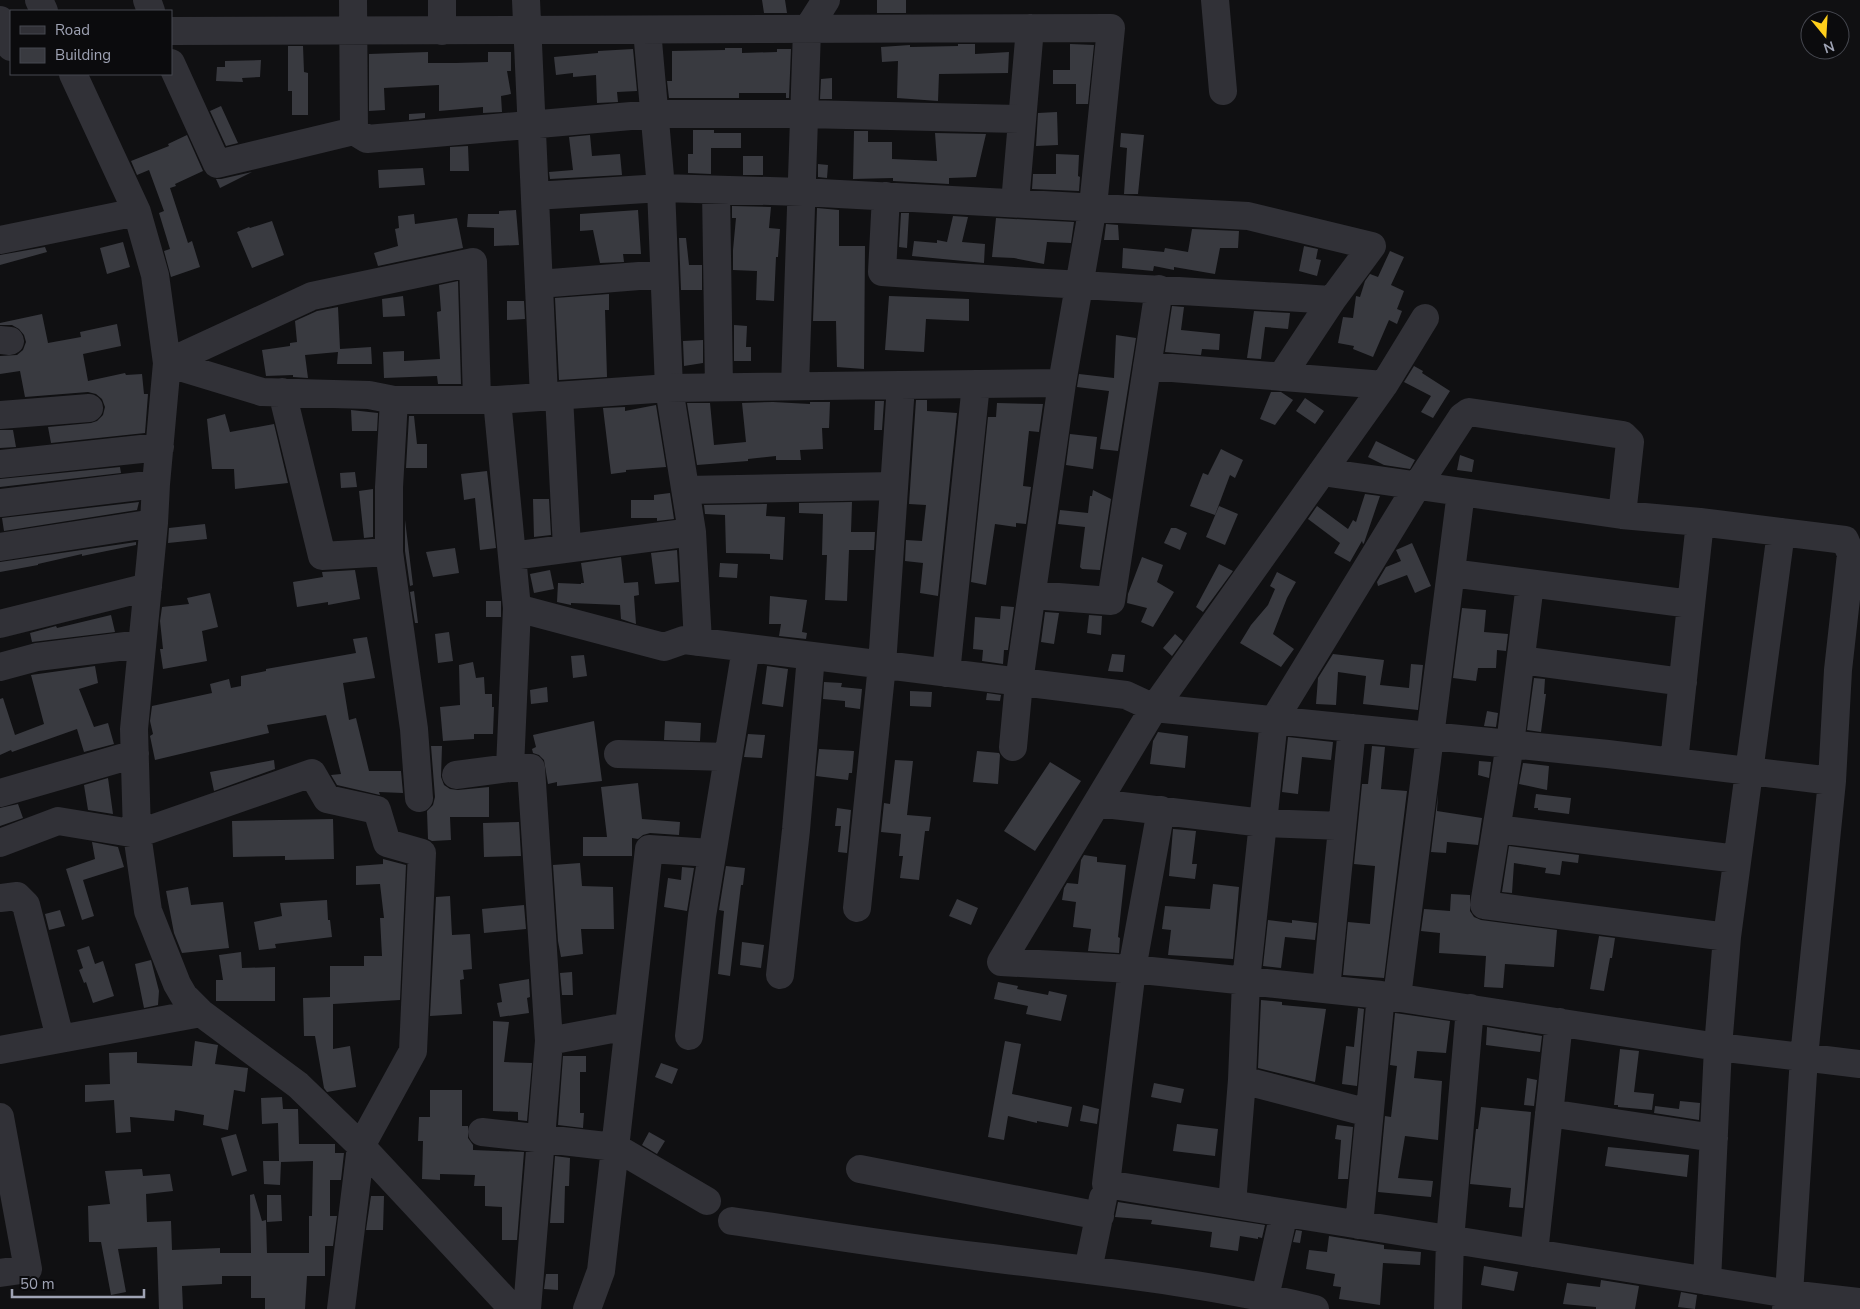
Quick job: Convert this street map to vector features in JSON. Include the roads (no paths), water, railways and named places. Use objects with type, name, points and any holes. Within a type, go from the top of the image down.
[{"type":"street","points":[[353,0],[354,131]]},
{"type":"street","points":[[442,0],[442,31]]},
{"type":"street","points":[[526,0],[539,284],[567,548]]},
{"type":"street","points":[[794,386],[808,30],[826,0]]},
{"type":"street","points":[[1215,0],[1223,91]]},
{"type":"street","points":[[0,20],[10,46]]},
{"type":"street","points":[[1015,203],[1030,28]]},
{"type":"street","points":[[172,31],[1111,28],[1093,206],[1062,383],[1019,682],[1013,746]]},
{"type":"street","points":[[647,30],[660,188],[669,388],[692,532],[698,642]]},
{"type":"street","points":[[172,65],[217,164],[354,131],[367,140],[654,114],[804,114],[1022,119]]},
{"type":"street","points":[[73,75],[136,212],[155,275],[167,363],[154,524],[134,728],[137,834],[148,911],[177,984],[184,996],[201,1013],[298,1084],[360,1146],[513,1309]]},
{"type":"street","points":[[535,196],[660,188],[802,192],[1093,206],[1248,216],[1372,246],[1332,300],[1281,377]]},
{"type":"street","points":[[716,190],[718,388]]},
{"type":"street","points":[[886,196],[882,272],[1079,286],[1332,300]]},
{"type":"street","points":[[0,240],[136,212]]},
{"type":"street","points":[[167,363],[312,296],[473,262],[487,400],[512,556],[517,608],[510,768]]},
{"type":"street","points":[[539,284],[664,274]]},
{"type":"street","points":[[1032,595],[1111,601],[1159,289]]},
{"type":"street","points":[[1424,318],[1384,385],[1154,708],[1001,962],[1132,969],[1389,996],[1718,1047],[1860,1064]]},
{"type":"street","points":[[167,363],[262,392],[369,395],[394,400],[487,400],[669,388],[1062,383]]},
{"type":"street","points":[[1147,366],[1384,385]]},
{"type":"street","points":[[946,673],[976,384]]},
{"type":"street","points":[[857,908],[882,665],[901,385]]},
{"type":"street","points":[[282,392],[322,556],[389,552]]},
{"type":"street","points":[[394,400],[389,552],[414,729],[419,798]]},
{"type":"street","points":[[0,415],[89,408]]},
{"type":"street","points":[[1232,1204],[1242,1080],[1246,980],[1274,720],[1417,486],[1462,417],[1469,412],[1623,435],[1630,442],[1622,515]]},
{"type":"street","points":[[0,464],[160,447]]},
{"type":"street","points":[[1322,472],[1622,515],[1700,522],[1845,540],[1851,554],[1838,670],[1832,781],[1804,1057],[1787,1301]]},
{"type":"street","points":[[0,503],[156,484]]},
{"type":"street","points":[[686,490],[894,486]]},
{"type":"street","points":[[1359,1225],[1369,1114],[1429,736],[1461,492]]},
{"type":"street","points":[[1674,762],[1700,522]]},
{"type":"street","points":[[0,547],[154,524]]},
{"type":"street","points":[[512,556],[692,532]]},
{"type":"street","points":[[1707,1281],[1718,1047],[1727,937],[1781,532]]},
{"type":"street","points":[[1451,573],[1691,604]]},
{"type":"street","points":[[1530,584],[1510,744],[1484,905],[1727,937]]},
{"type":"street","points":[[0,624],[148,587]]},
{"type":"street","points":[[517,608],[664,647],[684,640],[1126,695],[1154,708],[1510,744],[1832,781]]},
{"type":"street","points":[[0,667],[37,657],[142,644]]},
{"type":"street","points":[[689,1036],[702,916],[746,648]]},
{"type":"street","points":[[780,975],[796,830],[811,656]]},
{"type":"street","points":[[1521,660],[1683,682]]},
{"type":"street","points":[[1326,989],[1352,728]]},
{"type":"street","points":[[0,794],[135,754]]},
{"type":"street","points":[[618,754],[728,756]]},
{"type":"street","points":[[456,775],[510,768],[531,768],[549,1041],[527,1309]]},
{"type":"street","points":[[0,843],[58,821],[137,834],[312,773],[327,799],[377,810],[387,843],[422,853],[413,1051],[360,1146],[341,1309]]},
{"type":"street","points":[[1097,802],[1263,822],[1342,826]]},
{"type":"street","points":[[1088,1270],[1106,1184],[1132,969],[1161,810]]},
{"type":"street","points":[[1497,829],[1737,859]]},
{"type":"street","points":[[587,1309],[601,1271],[648,849],[712,852]]},
{"type":"street","points":[[0,898],[17,896],[26,905],[60,1038]]},
{"type":"street","points":[[1448,1309],[1450,1240],[1470,1008]]},
{"type":"street","points":[[0,1050],[201,1013]]},
{"type":"street","points":[[1534,1253],[1559,1022]]},
{"type":"street","points":[[549,1041],[628,1026]]},
{"type":"street","points":[[1242,1080],[1369,1114]]},
{"type":"street","points":[[1549,1113],[1714,1138]]},
{"type":"street","points":[[0,1117],[28,1269],[0,1273]]},
{"type":"street","points":[[482,1132],[615,1147],[707,1201]]},
{"type":"street","points":[[860,1169],[1100,1216]]},
{"type":"street","points":[[1106,1184],[1707,1281],[1787,1301],[1860,1302]]},
{"type":"street","points":[[1264,1303],[1284,1214]]},
{"type":"street","points":[[732,1221],[957,1254],[1194,1284],[1264,1303],[1315,1309]]}]
